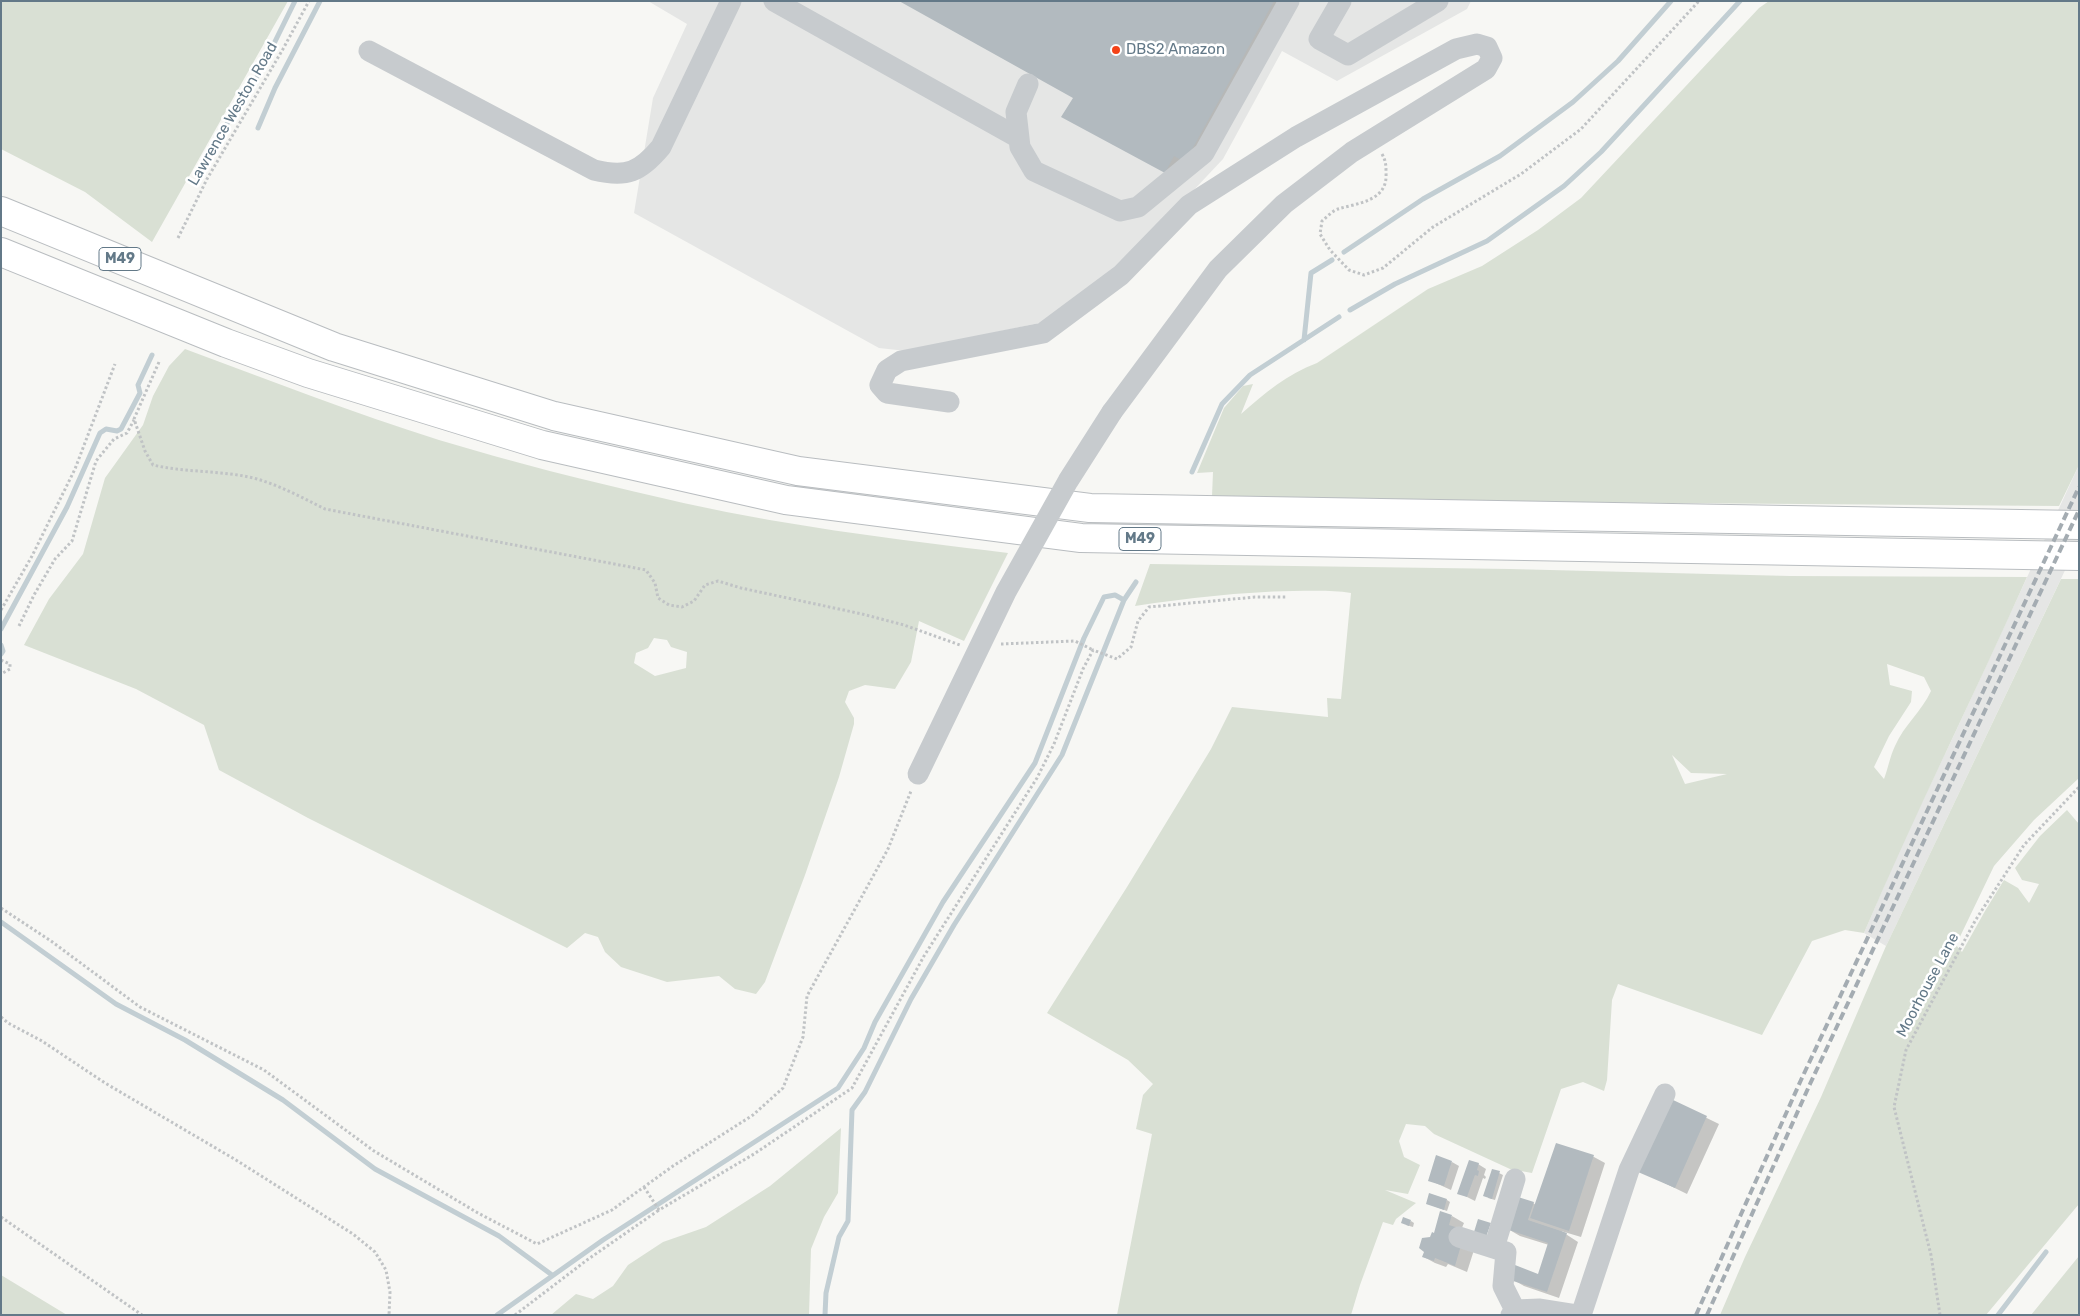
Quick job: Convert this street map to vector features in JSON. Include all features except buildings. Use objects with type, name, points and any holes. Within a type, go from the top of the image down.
[{"type":"highway","name":"M49","points":[[1,211],[334,347],[554,416],[798,471],[1090,508],[2079,525]]},
{"type":"highway","name":"M49","points":[[1,252],[226,343],[308,373],[542,445],[786,500],[1081,538],[2079,556]]},
{"type":"lane","points":[[369,51],[594,170],[613,175],[631,172],[648,163],[661,147],[731,1]]},
{"type":"lane","points":[[774,1],[1019,138]]},
{"type":"lane","points":[[1028,84],[1016,112],[1020,147],[1034,171],[1120,210],[1138,206],[1204,153],[1288,1]]},
{"type":"lane","points":[[1341,1],[1319,39],[1348,55],[1438,1]]},
{"type":"lane","points":[[918,774],[1006,592],[1068,481],[1112,412],[1218,269],[1284,204],[1373,139],[1486,69],[1492,58],[1487,47],[1478,44],[1456,49],[1296,138],[1188,205],[1121,275],[1043,333],[901,361],[887,370],[880,385],[887,393],[949,402]]},
{"type":"lane","points":[[1459,1237],[1506,1252],[1503,1286],[1512,1312],[1540,1309],[1573,1314],[1629,1170],[1665,1094]]},
{"type":"lane","points":[[1494,1248],[1515,1179]]},
{"type":"path","name":"Lawrence Weston Road","points":[[178,238],[207,179],[283,50],[308,1]]},
{"type":"path","points":[[1373,139],[1385,160],[1387,181],[1380,194],[1360,204],[1336,210],[1322,220],[1320,234],[1330,250],[1349,270],[1364,275],[1383,268],[1433,227],[1521,174],[1581,129],[1699,1]]},
{"type":"path","points":[[19,626],[34,595],[56,560],[72,541],[96,461],[114,439],[127,433],[159,362]]},
{"type":"path","points":[[1,610],[32,556],[75,469],[115,364]]},
{"type":"path","points":[[134,419],[145,451],[153,465],[168,469],[189,469],[257,479],[325,508],[646,570],[655,583],[658,598],[669,605],[682,607],[694,601],[705,585],[718,581],[740,588],[904,625],[957,645],[967,644]]},
{"type":"path","points":[[997,644],[1075,641],[1117,659],[1132,647],[1138,621],[1149,607],[1255,597],[1286,597]]},
{"type":"path","points":[[515,1315],[587,1260],[659,1210],[754,1154],[852,1088],[924,956],[1037,778],[1054,744],[1082,669],[1093,650]]},
{"type":"path","points":[[1,674],[10,669],[10,664],[2,661]]},
{"type":"path","points":[[1,908],[51,941],[140,1006],[264,1070],[374,1151],[478,1213],[537,1244],[612,1210],[673,1166],[753,1115],[783,1088],[803,1037],[807,996],[888,849],[918,774]]},
{"type":"path","name":"Moorhouse Lane","points":[[1940,1315],[1931,1255],[1894,1107],[1906,1050],[1975,921],[2024,845],[2079,787]]},
{"type":"path","points":[[1,1017],[8,1023],[42,1041],[105,1083],[236,1160],[353,1234],[375,1252],[386,1270],[390,1292],[389,1315]]},
{"type":"path","points":[[644,1187],[659,1210]]},
{"type":"path","points":[[1,1217],[142,1315]]},
{"type":"shaded area","points":[[1,1],[288,1],[152,242],[85,192],[1,149]]},
{"type":"shaded area","points":[[648,1],[1471,1],[1467,9],[1337,81],[1282,51],[1223,159],[1128,260],[1049,321],[906,351],[879,348],[634,213],[653,98],[687,24]]},
{"type":"shaded area","points":[[1769,1],[2079,1],[2079,465],[2059,506],[1541,502],[1212,496],[1213,472],[1197,473],[1224,408],[1243,386],[1253,384],[1241,414],[1286,378],[1317,363],[1428,289],[1482,266],[1538,230],[1581,198],[1759,8]]},
{"type":"shaded area","points":[[185,349],[343,408],[439,440],[550,471],[705,508],[791,524],[878,537],[1008,553],[964,641],[919,621],[911,662],[895,689],[865,685],[849,691],[845,702],[854,718],[854,724],[839,777],[765,982],[756,994],[735,989],[719,976],[667,982],[621,967],[605,952],[598,937],[585,933],[567,948],[308,818],[219,770],[204,725],[136,689],[24,645],[49,599],[83,554],[105,478],[143,425],[153,396],[169,366]],"holes":[[[654,638],[667,640],[671,647],[687,652],[686,668],[655,676],[634,663],[636,653],[648,648]]]},
{"type":"shaded area","points":[[2079,465],[2079,541],[1886,946],[1864,933],[1901,846]]},
{"type":"shaded area","points":[[1150,564],[1510,569],[1790,576],[2027,577],[1864,933],[1845,930],[1812,941],[1762,1035],[1618,984],[1612,1000],[1607,1080],[1604,1091],[1583,1082],[1561,1089],[1532,1173],[1510,1169],[1434,1134],[1425,1126],[1406,1124],[1399,1141],[1404,1157],[1420,1165],[1408,1194],[1385,1190],[1416,1203],[1396,1219],[1393,1225],[1383,1222],[1351,1315],[1117,1315],[1152,1134],[1136,1129],[1143,1095],[1153,1084],[1128,1060],[1047,1013],[1211,749],[1232,707],[1328,717],[1327,698],[1341,699],[1351,593],[1337,591],[1293,591],[1253,593],[1135,606]],"holes":[[[1887,664],[1924,677],[1931,691],[1899,738],[1884,779],[1874,767],[1889,736],[1911,702],[1912,691],[1890,685]],[[1672,755],[1691,773],[1727,774],[1685,784]]]},
{"type":"shaded area","points":[[2061,579],[2079,579],[2079,778],[2034,820],[1994,866],[1956,945],[1962,952],[2004,880],[2018,888],[2029,903],[2039,884],[2022,880],[2015,868],[2040,836],[2067,810],[2079,824],[2079,1204],[1986,1315],[1720,1315],[1745,1257],[1821,1097],[1886,946]]},
{"type":"shaded area","points":[[841,1128],[838,1193],[824,1217],[811,1249],[809,1315],[551,1315],[576,1294],[593,1299],[613,1286],[628,1265],[663,1242],[706,1227],[770,1186]]},
{"type":"shaded area","points":[[2079,1256],[2079,1315],[2031,1315]]},
{"type":"shaded area","points":[[1,1275],[67,1315],[1,1315]]},
{"type":"waterway","points":[[223,130],[260,72],[295,1]]},
{"type":"waterway","points":[[258,128],[275,88],[320,1]]},
{"type":"waterway","points":[[1344,252],[1423,199],[1500,156],[1573,102],[1618,61],[1671,1]]},
{"type":"waterway","points":[[1350,310],[1395,284],[1487,241],[1564,186],[1601,152],[1740,1]]},
{"type":"waterway","points":[[1304,340],[1311,273],[1332,260]]},
{"type":"waterway","points":[[1192,472],[1222,404],[1250,375],[1339,317]]},
{"type":"waterway","points":[[1,629],[67,507],[100,433],[106,429],[117,431],[121,429],[140,393],[138,385],[152,355]]},
{"type":"waterway","points":[[825,1315],[826,1293],[839,1237],[848,1221],[852,1110],[865,1092],[911,999],[954,925],[1062,755],[1124,600],[1136,582]]},
{"type":"waterway","points":[[497,1315],[603,1240],[838,1088],[864,1048],[875,1022],[943,902],[1035,763],[1084,638],[1104,597],[1115,595],[1124,600]]},
{"type":"waterway","points":[[1,645],[3,651],[1,654]]},
{"type":"waterway","points":[[1,922],[116,1004],[185,1040],[283,1100],[375,1169],[499,1236],[552,1275]]},
{"type":"waterway","points":[[1998,1315],[2046,1252]]},
{"type":"railway","points":[[1696,1315],[1801,1080],[2079,487]]},
{"type":"railway","points":[[1707,1315],[1810,1084],[2079,510]]},
{"type":"place","name":"DBS2 Amazon","points":[[1116,50]]}]
